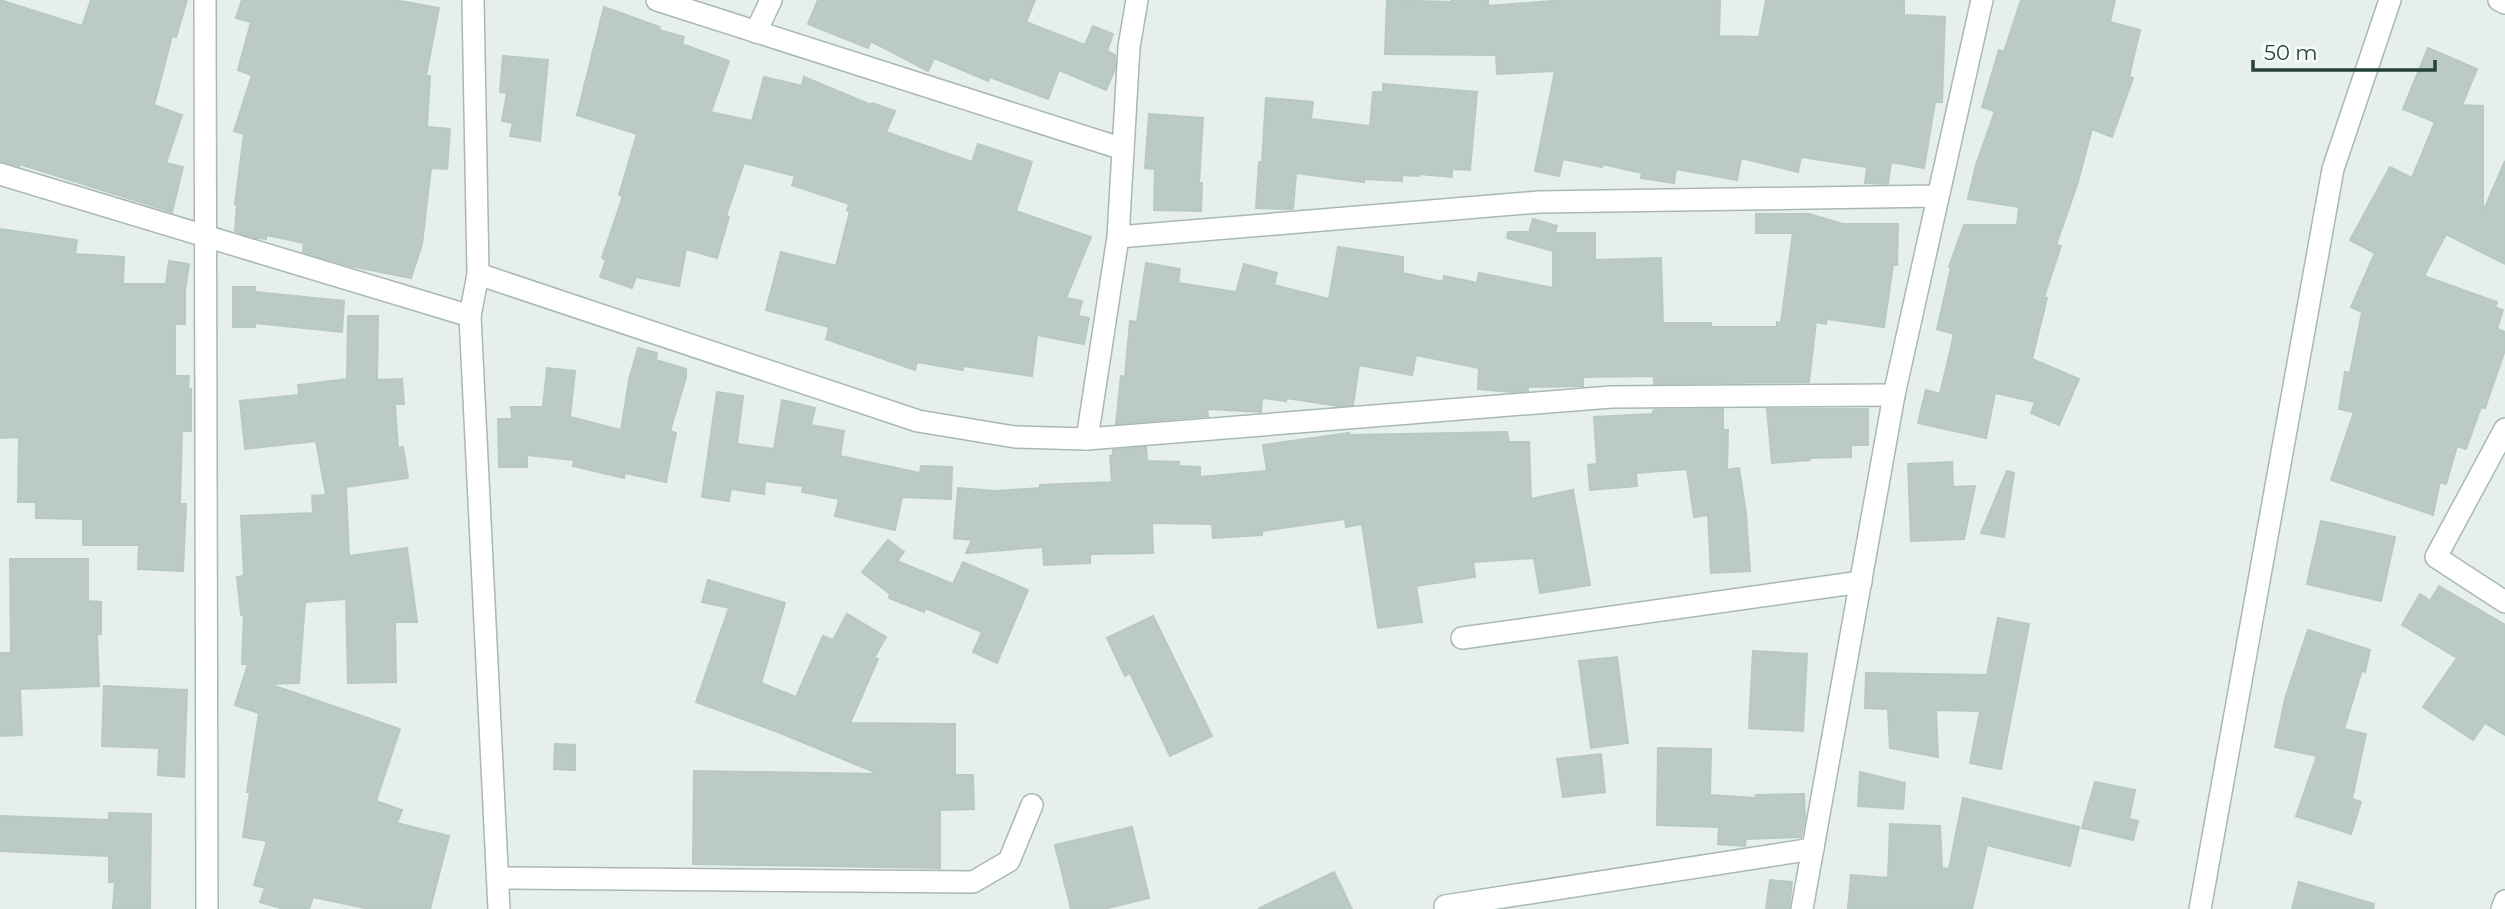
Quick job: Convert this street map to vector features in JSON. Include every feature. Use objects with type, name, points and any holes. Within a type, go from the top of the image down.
[{"type":"street","points":[[205,0],[207,909]]},
{"type":"street","points":[[473,0],[478,274],[470,316],[499,909]]},
{"type":"street","points":[[657,0],[1123,149]]},
{"type":"street","points":[[756,32],[771,0]]},
{"type":"street","points":[[1087,439],[1118,237],[1129,47],[1137,0]]},
{"type":"street","points":[[1802,909],[1894,394],[1982,0]]},
{"type":"street","points":[[2200,909],[2333,169],[2390,0]]},
{"type":"street","points":[[2499,0],[2505,4]]},
{"type":"street","points":[[0,174],[470,316]]},
{"type":"street","points":[[1118,237],[1539,202],[1938,197]]},
{"type":"street","points":[[478,274],[918,421],[1015,437],[1087,439],[1611,397],[1894,394]]},
{"type":"street","points":[[2505,429],[2436,557],[2505,602]]},
{"type":"street","points":[[1462,638],[1861,582]]},
{"type":"street","points":[[498,878],[973,881],[1009,861],[1032,805]]},
{"type":"street","points":[[1446,906],[1813,849]]},
{"type":"street","points":[[2502,909],[2505,901]]},
{"type":"building","points":[[0,0],[82,26],[91,0],[187,0],[176,37],[172,36],[154,105],[182,115],[166,163],[183,167],[172,212],[19,164],[0,161]]},
{"type":"building","points":[[242,0],[395,0],[439,8],[426,76],[430,76],[427,127],[450,129],[447,169],[431,168],[422,244],[411,278],[350,266],[303,252],[304,243],[266,235],[266,239],[256,238],[235,231],[235,204],[244,134],[234,131],[252,75],[238,70],[251,22],[236,18]]},
{"type":"building","points":[[818,0],[1035,0],[1026,22],[1085,45],[1093,26],[1113,34],[1107,51],[1115,55],[1115,69],[1106,90],[1059,70],[1048,99],[990,77],[988,81],[934,58],[928,71],[871,41],[868,48],[808,24]]},
{"type":"building","points":[[1387,0],[1488,0],[1488,6],[1564,0],[1720,0],[1719,36],[1759,37],[1766,0],[1904,0],[1904,15],[1945,17],[1942,102],[1935,102],[1924,168],[1891,162],[1888,184],[1865,183],[1867,167],[1801,157],[1798,172],[1741,158],[1737,180],[1676,169],[1674,183],[1641,178],[1642,173],[1602,164],[1602,167],[1563,159],[1559,176],[1535,171],[1555,71],[1497,74],[1496,55],[1385,54]]},
{"type":"building","points":[[2021,0],[2115,0],[2110,22],[2140,30],[2129,77],[2133,78],[2112,137],[2092,129],[2077,185],[2056,245],[2061,246],[2044,297],[2047,298],[2032,359],[2079,379],[2059,425],[2031,413],[2035,402],[1995,393],[1986,438],[1918,423],[1926,390],[1940,394],[1954,334],[1937,329],[1951,268],[1949,267],[1964,225],[2017,225],[2019,207],[1968,199],[1976,165],[1995,111],[1982,107],[1999,50],[2004,52]]},
{"type":"building","points":[[604,7],[660,27],[659,30],[684,37],[682,44],[729,61],[711,112],[752,121],[764,77],[802,86],[804,77],[871,105],[872,103],[895,111],[886,132],[972,162],[978,144],[1032,162],[1016,211],[1091,237],[1066,298],[1082,301],[1078,316],[1089,318],[1084,344],[1037,335],[1032,376],[963,366],[963,370],[917,362],[915,370],[826,339],[829,327],[766,310],[781,252],[836,266],[850,211],[847,210],[849,204],[792,185],[795,176],[744,163],[726,216],[729,217],[717,258],[686,249],[679,286],[636,277],[632,288],[600,277],[606,260],[602,258],[623,196],[619,195],[637,134],[577,115]]},
{"type":"building","points":[[2428,48],[2477,69],[2462,105],[2483,106],[2483,212],[2505,161],[2505,264],[2446,234],[2424,276],[2497,302],[2495,307],[2503,310],[2497,329],[2505,332],[2505,350],[2485,408],[2481,407],[2466,449],[2457,446],[2446,484],[2440,482],[2433,515],[2331,480],[2354,412],[2339,409],[2345,372],[2350,373],[2362,312],[2351,307],[2375,253],[2350,240],[2390,167],[2412,178],[2435,122],[2403,109]]},
{"type":"building","points":[[503,56],[548,60],[540,141],[510,136],[513,123],[502,121],[507,93],[500,92]]},
{"type":"building","points":[[1383,84],[1477,92],[1470,170],[1452,169],[1452,177],[1419,174],[1402,175],[1402,181],[1364,179],[1364,182],[1296,173],[1293,209],[1256,208],[1266,98],[1313,102],[1311,119],[1370,126],[1373,92],[1383,92]]},
{"type":"building","points":[[1149,114],[1203,118],[1199,183],[1202,183],[1201,211],[1154,210],[1155,169],[1145,168]]},
{"type":"building","points":[[1756,214],[1809,214],[1843,224],[1898,224],[1897,265],[1893,265],[1884,327],[1827,319],[1826,324],[1816,322],[1809,382],[1654,384],[1654,376],[1583,377],[1583,386],[1528,387],[1528,391],[1513,392],[1478,389],[1479,368],[1416,355],[1412,375],[1359,365],[1353,405],[1338,406],[1286,398],[1286,401],[1262,398],[1261,412],[1207,409],[1208,416],[1116,424],[1121,376],[1125,377],[1130,321],[1137,322],[1146,263],[1180,269],[1178,283],[1236,292],[1244,264],[1277,273],[1274,285],[1329,299],[1338,247],[1403,257],[1403,273],[1443,282],[1444,276],[1477,283],[1479,273],[1553,288],[1553,251],[1507,238],[1508,232],[1529,232],[1533,219],[1557,226],[1555,233],[1595,233],[1595,260],[1661,258],[1663,323],[1711,323],[1711,327],[1777,327],[1777,322],[1781,323],[1793,233],[1756,233]]},
{"type":"building","points":[[0,229],[77,240],[75,254],[124,257],[123,284],[166,284],[169,261],[189,264],[185,291],[185,324],[175,324],[175,376],[189,376],[188,389],[191,389],[191,431],[182,431],[180,504],[186,504],[183,571],[138,569],[139,545],[83,545],[83,519],[36,518],[36,502],[18,502],[19,437],[0,438]]},
{"type":"building","points":[[233,287],[255,287],[255,292],[344,301],[342,332],[255,323],[255,327],[233,327]]},
{"type":"building","points":[[348,316],[378,316],[377,380],[402,379],[404,404],[395,404],[398,448],[403,447],[408,478],[346,487],[349,556],[407,548],[417,622],[395,622],[396,682],[348,683],[346,599],[305,602],[299,683],[269,684],[400,729],[376,801],[402,810],[397,823],[449,836],[430,909],[369,909],[313,897],[309,909],[284,909],[260,902],[265,888],[254,885],[267,841],[243,837],[259,713],[235,705],[248,664],[242,664],[244,614],[241,615],[237,577],[244,576],[241,516],[313,513],[312,496],[326,495],[316,441],[245,449],[240,401],[299,395],[298,385],[347,379]]},
{"type":"building","points":[[638,348],[657,353],[656,360],[686,369],[670,431],[676,433],[666,482],[625,473],[624,478],[573,466],[574,460],[527,455],[527,467],[499,467],[498,419],[512,419],[511,407],[543,407],[547,368],[575,371],[570,417],[621,430],[629,380]]},
{"type":"building","points":[[717,392],[743,396],[737,444],[774,449],[782,400],[815,408],[811,425],[844,431],[840,456],[920,473],[921,466],[952,467],[951,499],[902,497],[895,530],[835,516],[839,499],[802,492],[803,486],[765,481],[764,494],[731,489],[729,501],[702,497]]},
{"type":"building","points":[[1723,409],[1723,430],[1728,430],[1727,470],[1739,468],[1750,571],[1711,573],[1708,515],[1694,517],[1687,469],[1636,473],[1637,486],[1590,490],[1588,465],[1597,464],[1594,417],[1652,414],[1654,410]]},
{"type":"building","points":[[1767,409],[1868,409],[1868,445],[1851,445],[1851,457],[1810,458],[1772,463]]},
{"type":"building","points":[[1507,432],[1509,442],[1529,442],[1531,499],[1573,490],[1590,585],[1540,593],[1534,558],[1473,562],[1475,577],[1416,586],[1422,622],[1378,628],[1362,524],[1346,527],[1345,519],[1262,531],[1262,535],[1213,538],[1212,524],[1152,523],[1153,553],[1090,554],[1090,563],[1044,565],[1043,547],[966,553],[972,540],[954,538],[958,488],[996,491],[1040,488],[1040,485],[1112,482],[1110,456],[1113,455],[1113,450],[1146,447],[1147,461],[1179,462],[1179,466],[1200,467],[1200,477],[1267,471],[1263,445],[1349,433]]},
{"type":"building","points":[[1952,462],[1953,487],[1975,486],[1964,539],[1911,541],[1908,464]]},
{"type":"building","points":[[2007,471],[2014,473],[2004,537],[1981,533]]},
{"type":"building","points":[[2321,521],[2395,537],[2381,601],[2307,584]]},
{"type":"building","points":[[888,540],[904,552],[897,561],[953,584],[963,562],[1028,590],[997,663],[973,652],[982,632],[925,608],[924,612],[889,598],[890,594],[862,572]]},
{"type":"building","points":[[10,559],[88,559],[88,601],[101,602],[101,634],[97,634],[99,686],[20,689],[22,735],[0,736],[0,653],[11,653]]},
{"type":"building","points":[[708,580],[785,603],[761,683],[796,697],[823,636],[833,640],[847,614],[886,637],[874,658],[878,659],[850,723],[955,724],[955,775],[973,775],[974,809],[940,810],[940,868],[693,864],[694,771],[879,774],[778,732],[696,702],[729,608],[702,602]]},
{"type":"building","points":[[2439,586],[2505,625],[2505,735],[2485,723],[2473,740],[2423,707],[2457,658],[2402,625],[2420,594],[2430,601]]},
{"type":"building","points":[[1153,616],[1212,736],[1170,756],[1130,673],[1125,676],[1107,638]]},
{"type":"building","points":[[1998,618],[2029,624],[2001,769],[1970,763],[1980,711],[1936,710],[1938,757],[1890,748],[1888,709],[1865,708],[1866,673],[1987,675]]},
{"type":"building","points":[[2308,630],[2370,650],[2365,672],[2362,670],[2344,729],[2366,734],[2352,799],[2361,802],[2351,834],[2296,816],[2317,756],[2275,747],[2285,699]]},
{"type":"building","points":[[1753,651],[1807,654],[1803,731],[1749,728]]},
{"type":"building","points":[[1617,657],[1628,743],[1591,748],[1579,661]]},
{"type":"building","points":[[104,686],[187,690],[184,777],[158,775],[159,748],[102,746]]},
{"type":"building","points":[[555,744],[575,745],[575,770],[554,769]]},
{"type":"building","points":[[1658,748],[1711,749],[1710,795],[1757,798],[1756,795],[1804,794],[1805,819],[1801,837],[1746,839],[1745,846],[1718,844],[1719,827],[1657,825]]},
{"type":"building","points":[[1601,754],[1605,792],[1563,797],[1557,759]]},
{"type":"building","points":[[1860,772],[1905,783],[1903,809],[1858,806]]},
{"type":"building","points":[[2095,782],[2135,790],[2129,819],[2138,821],[2133,840],[2082,828]]},
{"type":"building","points":[[1963,798],[2079,827],[2070,866],[1987,845],[1972,909],[1848,909],[1851,875],[1888,878],[1890,824],[1940,826],[1942,868],[1949,869]]},
{"type":"building","points":[[109,813],[151,814],[150,909],[113,909],[115,882],[109,882],[109,856],[0,851],[0,816],[109,820]]},
{"type":"building","points":[[1132,827],[1149,898],[1104,909],[1071,909],[1055,845]]},
{"type":"building","points":[[1334,872],[1352,909],[1258,909]]},
{"type":"building","points":[[1770,880],[1792,882],[1789,909],[1766,909]]},
{"type":"building","points":[[2299,882],[2374,904],[2373,909],[2292,909]]}]
